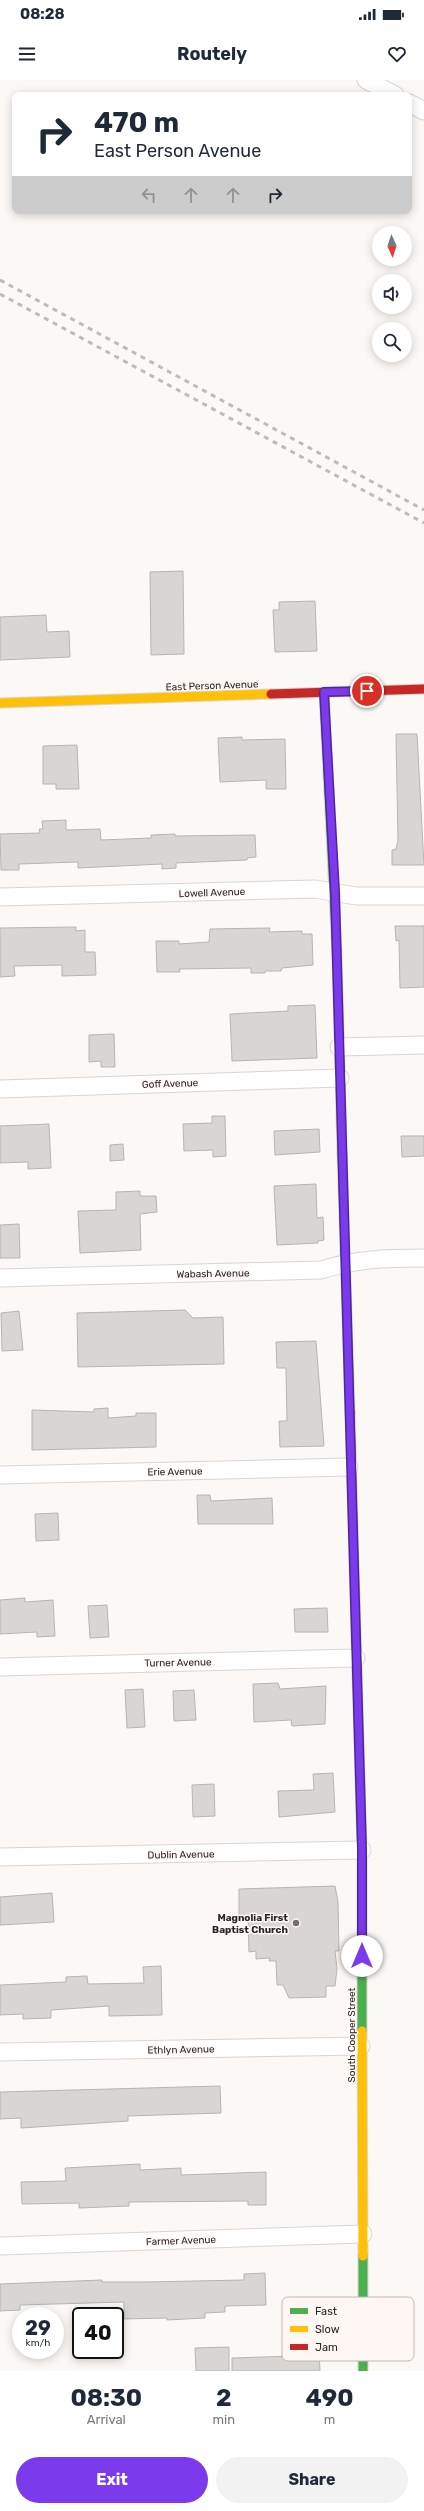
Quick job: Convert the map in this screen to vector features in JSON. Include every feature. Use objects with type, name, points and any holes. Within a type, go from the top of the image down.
[{"type":"street","points":[[366,80],[389,92]]},
{"type":"street","points":[[412,105],[424,111]]},
{"type":"street","name":"East Person Avenue","points":[[0,704],[424,689]]},
{"type":"street","name":"South Cooper Street","points":[[324,692],[335,892],[349,1467],[362,1850],[363,2297]]},
{"type":"street","name":"Lowell Avenue","points":[[0,897],[315,889],[356,896],[424,896]]},
{"type":"street","points":[[339,1047],[424,1045]]},
{"type":"street","name":"Goff Avenue","points":[[0,1089],[340,1078]]},
{"type":"street","name":"Wabash Avenue","points":[[0,1278],[321,1270],[345,1262],[374,1258],[424,1258]]},
{"type":"street","name":"Erie Avenue","points":[[0,1475],[349,1467]]},
{"type":"street","name":"Turner Avenue","points":[[0,1667],[356,1658]]},
{"type":"street","name":"Dublin Avenue","points":[[0,1857],[362,1850]]},
{"type":"street","name":"Ethlyn Avenue","points":[[0,2052],[362,2046]]},
{"type":"street","name":"Farmer Avenue","points":[[0,2246],[363,2234]]},
{"type":"building","points":[[183,571],[184,654],[151,655],[150,572]]},
{"type":"building","points":[[315,601],[317,651],[275,652],[273,610],[279,610],[279,602]]},
{"type":"building","points":[[46,615],[47,632],[69,631],[70,657],[0,660],[0,617]]},
{"type":"building","points":[[396,734],[417,734],[424,865],[392,865],[392,850],[396,849],[398,840]]},
{"type":"building","points":[[242,737],[242,740],[285,739],[286,789],[266,789],[266,780],[220,782],[218,738]]},
{"type":"building","points":[[77,745],[79,789],[56,789],[56,784],[43,784],[43,746]]},
{"type":"building","points":[[66,820],[66,830],[100,829],[101,840],[151,838],[151,835],[175,834],[175,836],[255,835],[256,857],[247,858],[247,860],[176,863],[176,868],[162,869],[162,864],[78,868],[78,862],[19,864],[19,870],[1,870],[0,834],[40,833],[39,829],[43,829],[42,821]]},
{"type":"building","points":[[395,926],[424,926],[424,987],[400,988],[399,940],[396,941]]},
{"type":"building","points":[[76,927],[76,931],[85,930],[85,952],[95,952],[96,975],[62,976],[62,965],[14,966],[15,976],[0,977],[0,928]]},
{"type":"building","points":[[270,928],[269,932],[302,931],[302,934],[312,934],[313,965],[282,968],[281,971],[265,971],[265,973],[251,973],[251,968],[179,969],[180,972],[157,972],[156,941],[179,941],[179,944],[209,942],[210,929]]},
{"type":"building","points":[[315,1005],[317,1058],[232,1061],[230,1014],[288,1011],[288,1006]]},
{"type":"building","points":[[114,1034],[115,1067],[101,1067],[101,1061],[89,1062],[89,1035]]},
{"type":"building","points":[[212,1116],[225,1116],[226,1156],[213,1157],[213,1150],[184,1151],[183,1124],[212,1123]]},
{"type":"building","points":[[49,1124],[51,1168],[28,1169],[28,1162],[0,1163],[0,1126]]},
{"type":"building","points":[[319,1129],[320,1152],[275,1155],[274,1131]]},
{"type":"building","points":[[401,1136],[424,1136],[424,1156],[402,1157]]},
{"type":"building","points":[[123,1144],[124,1160],[110,1161],[110,1145]]},
{"type":"building","points":[[316,1184],[317,1218],[323,1217],[324,1240],[318,1241],[318,1243],[277,1245],[274,1186]]},
{"type":"building","points":[[140,1191],[140,1196],[156,1196],[157,1212],[140,1214],[141,1250],[80,1253],[78,1211],[116,1210],[116,1192]]},
{"type":"building","points":[[19,1224],[20,1258],[0,1258],[0,1225]]},
{"type":"building","points":[[185,1310],[193,1318],[223,1317],[224,1364],[78,1367],[77,1313]]},
{"type":"building","points":[[19,1311],[23,1350],[2,1351],[1,1313]]},
{"type":"building","points":[[316,1341],[324,1446],[280,1447],[279,1421],[287,1421],[286,1368],[277,1368],[276,1342]]},
{"type":"building","points":[[108,1408],[108,1418],[136,1416],[136,1413],[156,1413],[156,1447],[32,1450],[32,1410],[94,1412],[94,1409]]},
{"type":"building","points":[[197,1495],[210,1495],[211,1501],[272,1498],[273,1524],[198,1524]]},
{"type":"building","points":[[58,1513],[59,1540],[36,1541],[35,1514]]},
{"type":"building","points":[[25,1598],[25,1602],[53,1600],[55,1636],[37,1637],[37,1632],[0,1634],[0,1600]]},
{"type":"building","points":[[107,1605],[109,1637],[90,1638],[88,1606]]},
{"type":"building","points":[[327,1608],[328,1632],[295,1632],[294,1609]]},
{"type":"building","points":[[278,1683],[280,1689],[326,1686],[325,1724],[292,1726],[291,1720],[254,1722],[253,1684]]},
{"type":"building","points":[[143,1689],[145,1727],[127,1728],[125,1690]]},
{"type":"building","points":[[194,1690],[196,1720],[174,1721],[173,1691]]},
{"type":"building","points":[[333,1773],[335,1812],[279,1817],[278,1791],[314,1790],[313,1774]]},
{"type":"building","points":[[214,1784],[215,1816],[193,1817],[192,1785]]},
{"type":"building","points":[[335,1886],[338,1902],[339,1951],[335,1951],[337,1969],[335,1986],[326,1986],[326,1997],[289,1998],[283,1985],[277,1985],[276,1961],[269,1961],[270,1958],[256,1959],[256,1951],[249,1952],[248,1916],[239,1916],[239,1889]]},
{"type":"building","points":[[52,1893],[54,1922],[0,1925],[0,1897]]},
{"type":"building","points":[[161,1966],[162,2015],[109,2016],[109,2006],[51,2010],[51,2018],[23,2019],[23,2014],[0,2015],[0,1985],[66,1982],[66,1977],[87,1976],[88,1984],[144,1983],[143,1967]]},
{"type":"building","points":[[220,2086],[221,2113],[128,2116],[128,2121],[21,2128],[21,2118],[0,2119],[0,2092]]},
{"type":"building","points":[[140,2164],[140,2170],[181,2168],[181,2175],[266,2172],[266,2205],[248,2205],[248,2201],[129,2202],[129,2206],[79,2208],[79,2203],[22,2204],[21,2182],[66,2181],[65,2168]]},
{"type":"building","points":[[265,2273],[266,2305],[225,2306],[225,2312],[205,2313],[205,2318],[167,2320],[167,2318],[124,2319],[124,2302],[20,2305],[20,2307],[12,2307],[12,2310],[0,2311],[0,2284],[102,2280],[102,2282],[145,2282],[244,2280],[244,2274]]},
{"type":"building","points":[[229,2347],[229,2371],[196,2371],[195,2348]]},
{"type":"building","points":[[282,2356],[282,2361],[320,2361],[320,2371],[232,2371],[232,2358]]},
{"type":"railway","points":[[0,280],[424,510]]},
{"type":"railway","points":[[0,294],[424,523]]},
{"type":"traffic: fast","points":[[324,692],[337,955]]},
{"type":"traffic: fast","points":[[342,1152],[350,1412]]},
{"type":"traffic: fast","points":[[353,1528],[362,1850],[362,2031]]},
{"type":"traffic: fast","points":[[363,2256],[363,2297]]},
{"type":"traffic: fast","points":[[363,2361],[363,2371]]},
{"type":"traffic: slow","points":[[0,703],[271,694]]},
{"type":"traffic: slow","points":[[337,955],[342,1152]]},
{"type":"traffic: slow","points":[[362,2031],[363,2256]]},
{"type":"traffic: jam","points":[[271,694],[424,689]]},
{"type":"traffic: jam","points":[[350,1412],[353,1528]]},
{"type":"place","name":"Magnolia First Baptist Church","points":[[296,1923]]},
{"type":"route","points":[[362,1956],[362,1850],[349,1467],[335,892],[324,692],[367,691]]}]
